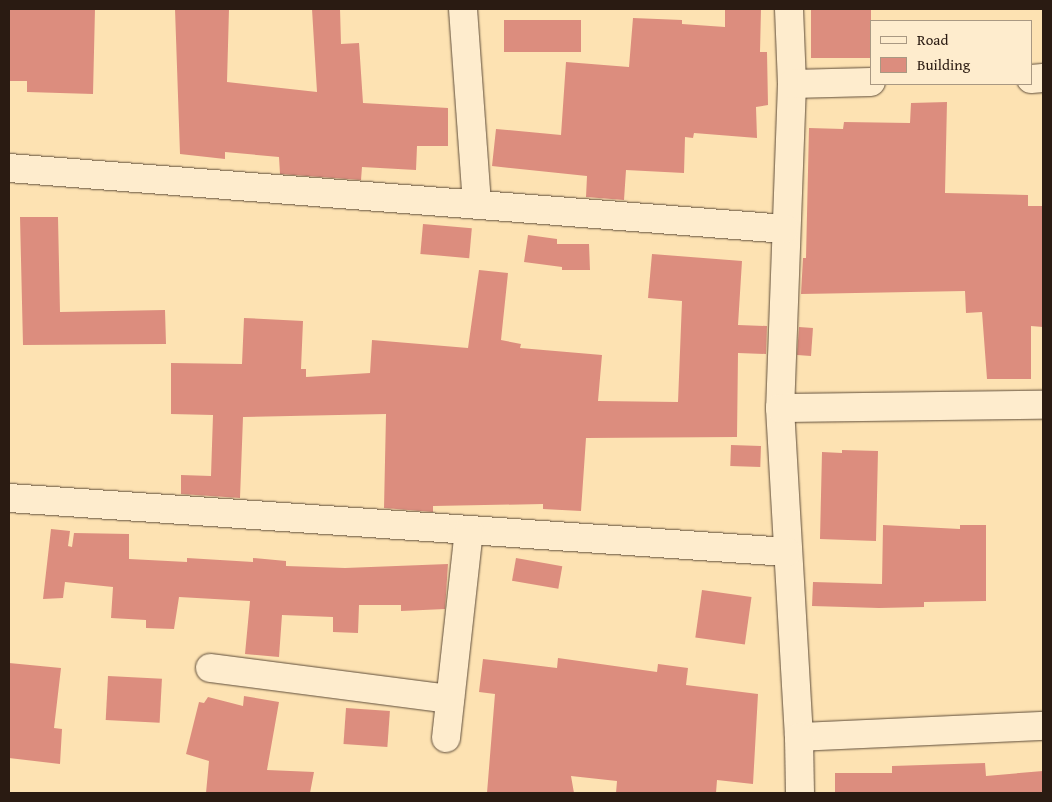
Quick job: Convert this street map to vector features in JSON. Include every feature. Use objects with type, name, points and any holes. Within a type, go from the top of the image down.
[{"type":"street","points":[[463,9],[476,204]]},
{"type":"street","points":[[789,9],[792,84],[784,229],[780,408],[799,737],[800,793]]},
{"type":"street","points":[[792,84],[870,82]]},
{"type":"street","points":[[9,168],[784,229]]},
{"type":"street","points":[[780,408],[1043,405]]},
{"type":"street","points":[[9,498],[787,552]]},
{"type":"street","points":[[446,738],[469,530]]},
{"type":"street","points":[[210,668],[450,699]]},
{"type":"street","points":[[799,737],[1043,726]]},
{"type":"building","points":[[9,9],[95,9],[93,94],[27,92],[27,81],[9,81]]},
{"type":"building","points":[[175,9],[229,9],[227,82],[317,92],[312,9],[340,9],[341,44],[359,43],[363,103],[448,108],[448,146],[417,146],[416,170],[362,167],[361,180],[280,174],[279,157],[225,152],[225,159],[180,154]]},
{"type":"building","points":[[725,9],[761,9],[760,52],[767,52],[768,105],[756,107],[757,138],[694,133],[693,138],[685,137],[684,173],[626,170],[624,200],[586,197],[587,176],[492,166],[496,129],[561,135],[566,62],[629,67],[633,18],[682,20],[682,24],[725,27]]},
{"type":"building","points":[[811,9],[871,9],[870,58],[811,58]]},
{"type":"building","points":[[504,20],[581,20],[581,52],[504,52]]},
{"type":"building","points":[[947,102],[945,193],[1028,195],[1028,206],[1043,206],[1043,327],[1031,326],[1031,379],[987,379],[982,312],[966,313],[965,291],[801,294],[803,258],[806,258],[809,128],[843,129],[844,122],[910,123],[911,103]]},
{"type":"building","points":[[20,217],[58,217],[60,312],[165,310],[166,344],[23,345]]},
{"type":"building","points":[[423,224],[472,228],[469,258],[420,254]]},
{"type":"building","points":[[528,235],[557,239],[557,244],[589,244],[590,270],[562,270],[562,267],[524,262]]},
{"type":"building","points":[[652,254],[742,261],[738,325],[767,326],[766,354],[738,353],[737,437],[586,438],[581,511],[543,509],[543,504],[433,506],[433,512],[384,508],[386,414],[243,417],[240,498],[181,494],[181,475],[211,476],[213,415],[171,414],[171,363],[242,364],[244,318],[303,321],[301,369],[306,369],[306,377],[370,373],[372,340],[468,348],[479,270],[508,273],[501,340],[521,344],[520,348],[602,355],[598,401],[678,402],[682,301],[648,298]]},
{"type":"building","points":[[799,327],[813,328],[811,356],[797,355]]},
{"type":"building","points":[[731,445],[761,446],[760,467],[730,466]]},
{"type":"building","points":[[842,450],[878,451],[876,541],[820,539],[822,452],[842,453]]},
{"type":"building","points":[[883,525],[960,529],[960,525],[986,525],[986,601],[924,602],[924,607],[812,606],[813,582],[882,584]]},
{"type":"building","points":[[51,529],[70,531],[68,546],[72,547],[74,533],[129,534],[129,559],[187,562],[187,558],[253,562],[253,558],[286,561],[286,566],[345,568],[448,564],[445,609],[401,611],[401,605],[359,605],[358,633],[333,632],[333,617],[282,615],[279,657],[245,654],[250,601],[179,597],[174,629],[146,628],[146,620],[111,618],[113,587],[65,582],[63,598],[43,599]]},
{"type":"building","points":[[516,558],[562,566],[558,589],[512,581]]},
{"type":"building","points":[[702,590],[752,597],[745,644],[695,638]]},
{"type":"building","points":[[558,658],[657,672],[658,664],[688,668],[686,685],[758,694],[753,784],[717,780],[716,793],[616,793],[617,781],[571,776],[574,793],[487,793],[495,694],[479,692],[483,659],[557,668]]},
{"type":"building","points":[[9,663],[61,668],[54,728],[62,729],[60,764],[9,758]]},
{"type":"building","points":[[108,676],[162,679],[160,723],[106,720]]},
{"type":"building","points":[[244,696],[279,702],[267,770],[314,772],[310,793],[206,793],[209,761],[186,754],[199,702],[204,703],[208,697],[243,706]]},
{"type":"building","points":[[346,708],[390,711],[387,747],[343,744]]},
{"type":"building","points":[[985,763],[986,776],[1043,771],[1043,793],[835,793],[835,773],[892,773],[892,766]]}]
